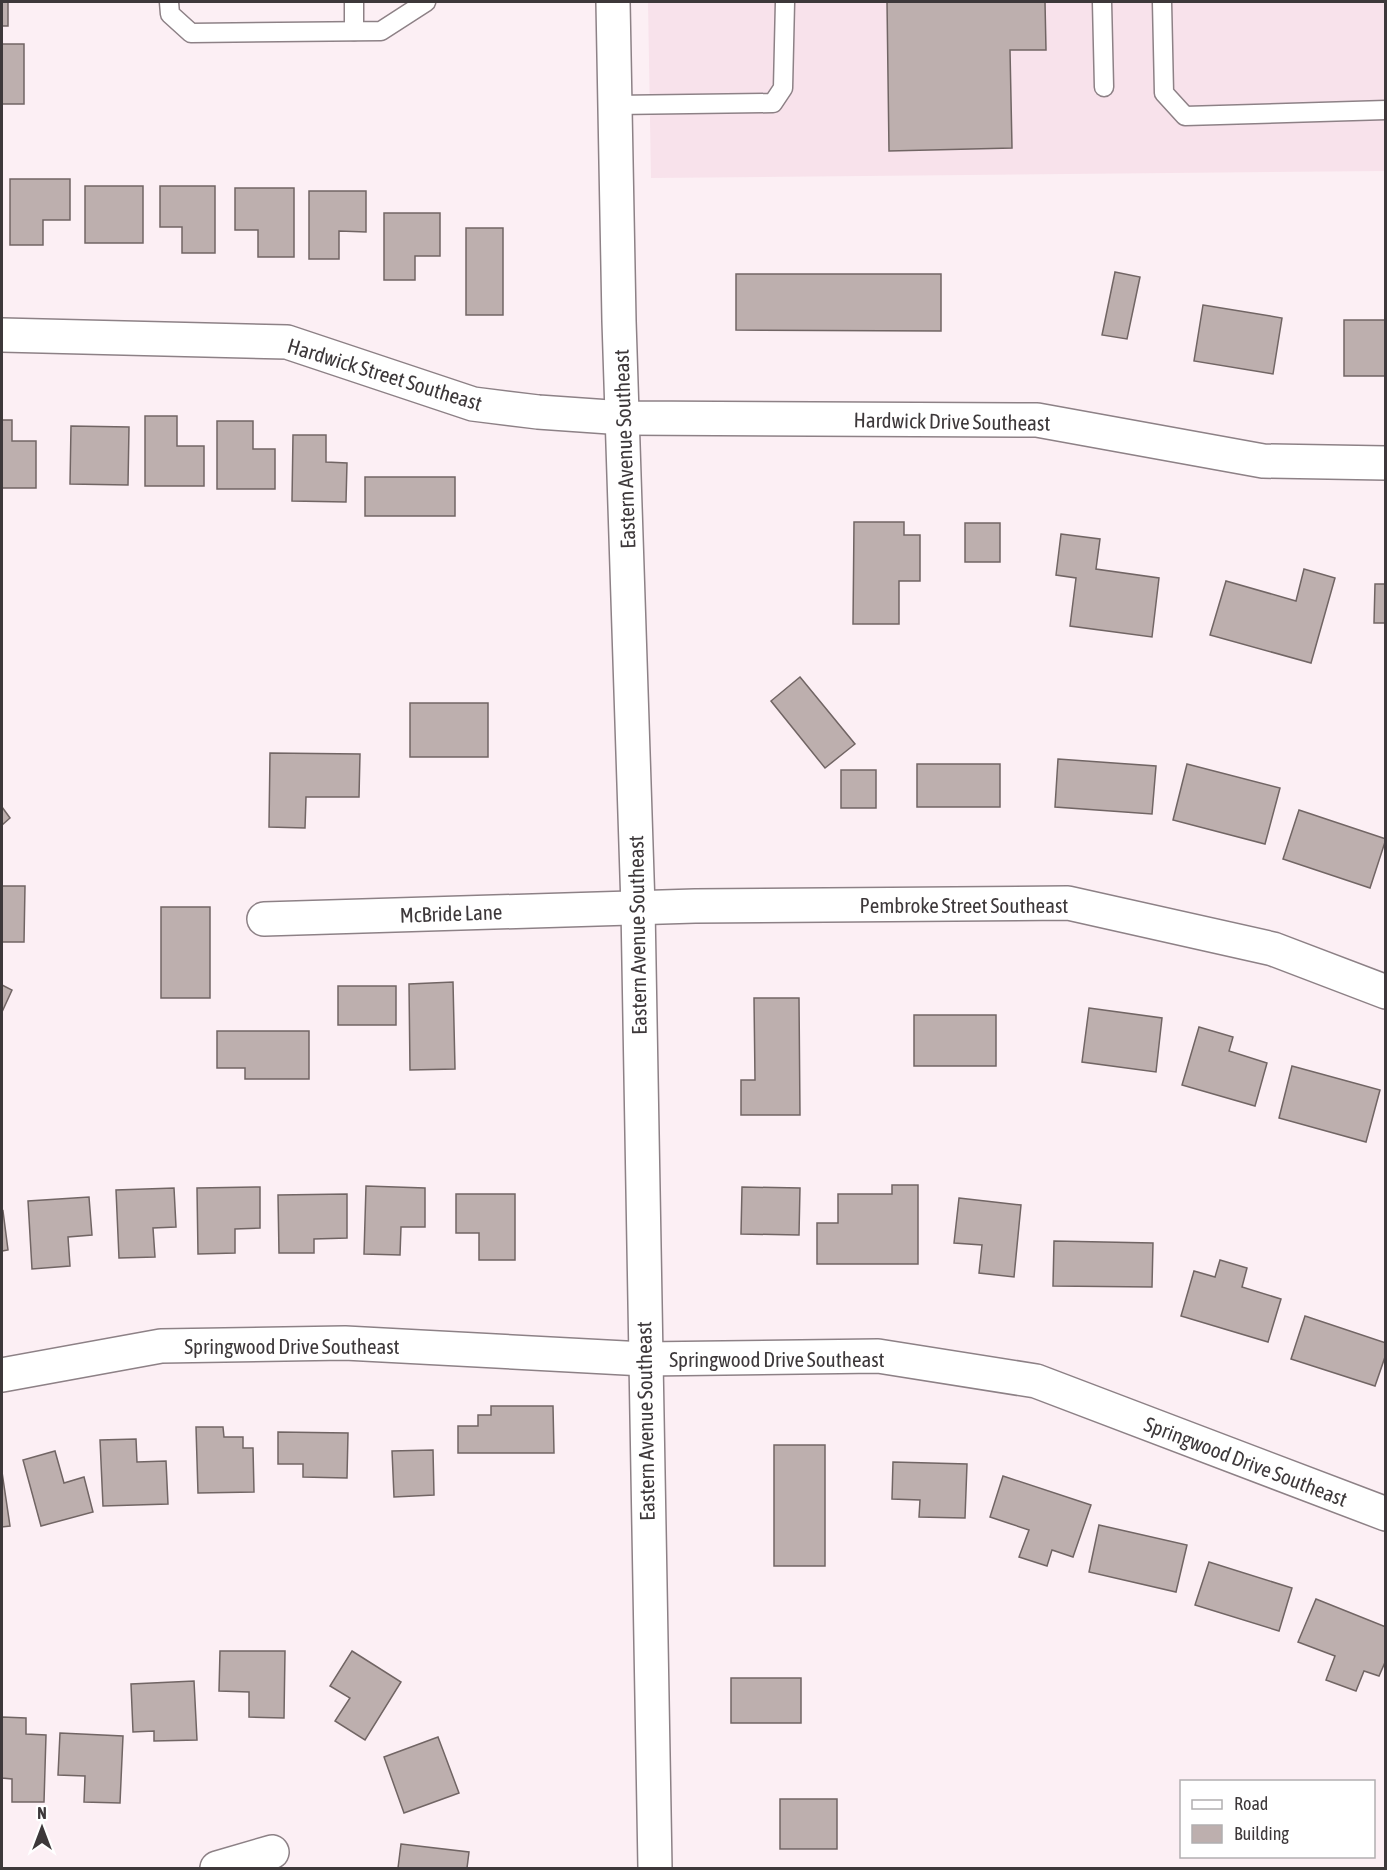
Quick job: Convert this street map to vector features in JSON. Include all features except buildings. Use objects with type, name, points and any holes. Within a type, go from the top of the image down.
[{"type":"street","name":"Eastern Avenue Southeast","points":[[613,2],[638,907],[644,1359],[655,1869]]},
{"type":"street","name":"Hardwick Street Southeast","points":[[2,335],[287,342],[474,404],[624,418]]},
{"type":"street","name":"Hardwick Drive Southeast","points":[[624,418],[1037,420],[1263,461],[1386,463]]},
{"type":"street","name":"Pembroke Street Southeast","points":[[638,907],[1068,903],[1273,949],[1386,992]]},
{"type":"street","name":"McBride Lane","points":[[264,919],[638,907]]},
{"type":"street","name":"Springwood Drive Southeast","points":[[2,1375],[160,1346],[345,1343],[644,1359],[878,1356],[1036,1381],[1386,1514]]},
{"type":"street","points":[[217,1869],[272,1852]]},
{"type":"lane","points":[[169,2],[170,14],[191,33],[381,32],[426,2]]},
{"type":"lane","points":[[354,2],[354,32]]},
{"type":"lane","points":[[615,105],[773,104],[783,88],[785,2]]},
{"type":"lane","points":[[1102,2],[1104,87]]},
{"type":"lane","points":[[1162,2],[1164,93],[1185,116],[1386,110]]},
{"type":"shaded area","points":[[648,2],[1385,2],[1385,171],[651,178]]}]
